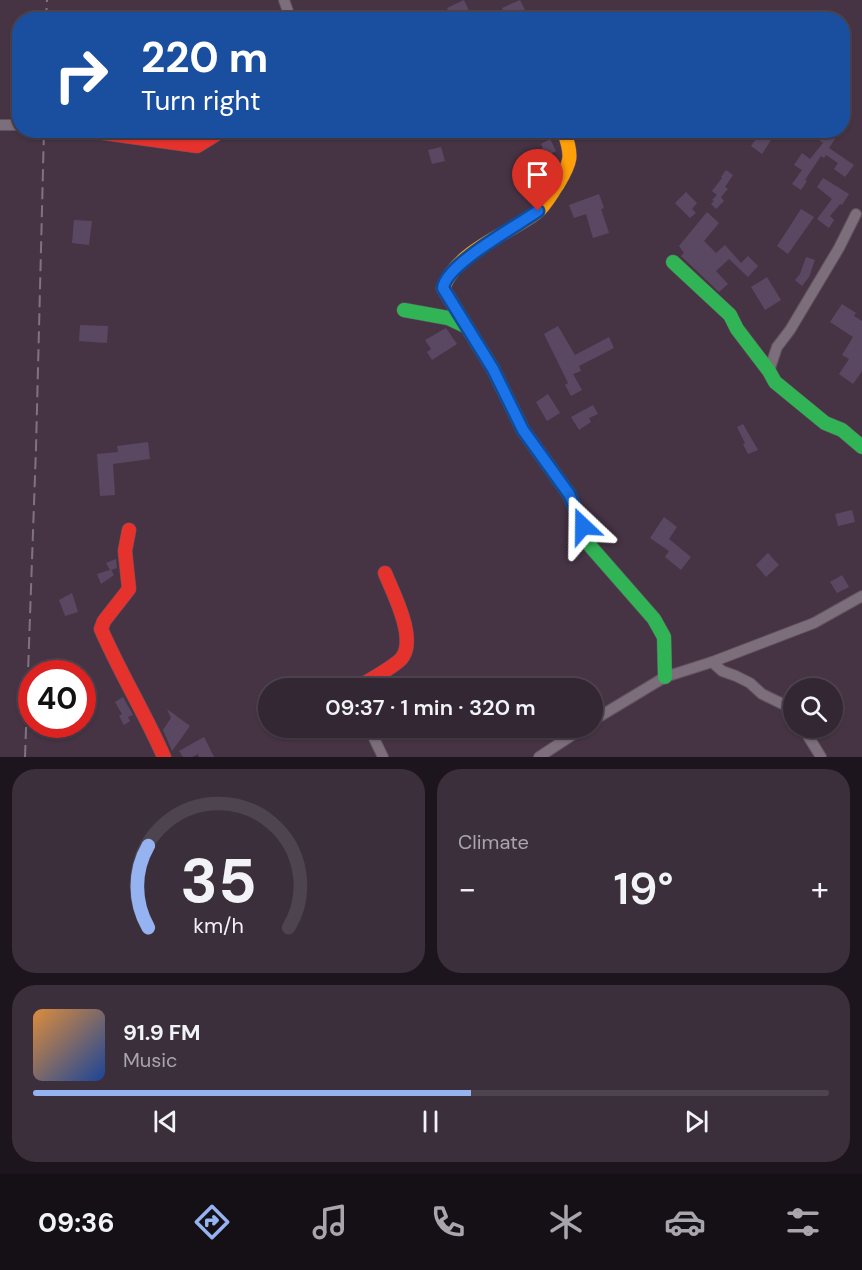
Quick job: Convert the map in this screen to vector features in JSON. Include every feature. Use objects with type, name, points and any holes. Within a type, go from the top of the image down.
[{"type":"street","points":[[140,138],[197,146],[210,138]]},
{"type":"street","points":[[566,138],[572,161],[538,211],[474,252],[444,280],[443,288],[493,369],[523,430],[569,494],[591,547],[654,619],[664,637],[665,677]]},
{"type":"street","points":[[769,371],[777,347],[790,330],[839,248],[856,214]]},
{"type":"street","points":[[673,262],[729,315],[775,382],[825,423],[842,430],[862,447]]},
{"type":"street","points":[[404,310],[448,318],[467,327]]},
{"type":"street","points":[[129,530],[125,551],[129,589],[104,621],[101,629],[118,668],[151,727],[164,757]]},
{"type":"street","points":[[372,678],[400,660],[405,649],[404,620],[385,573]]},
{"type":"street","points":[[603,715],[665,677],[712,662],[814,623],[862,596]]},
{"type":"street","points":[[712,662],[722,671],[750,683],[762,694],[783,704]]},
{"type":"street","points":[[374,738],[383,757]]},
{"type":"street","points":[[539,757],[568,738]]},
{"type":"street","points":[[809,738],[821,757]]},
{"type":"building","points":[[464,0],[470,12],[449,12],[447,8]]},
{"type":"building","points":[[520,0],[526,12],[504,12],[502,8]]},
{"type":"building","points":[[757,138],[771,140],[762,154],[751,146]]},
{"type":"building","points":[[820,138],[836,138],[829,148],[854,165],[845,177],[834,169],[838,163],[826,155],[824,158],[821,156],[801,190],[792,184],[802,170],[794,165],[802,153],[810,159],[823,143],[819,140]]},
{"type":"building","points":[[550,139],[556,151],[536,161],[539,166],[527,173],[521,161],[543,148],[541,144]]},
{"type":"building","points":[[441,147],[445,161],[432,164],[428,150]]},
{"type":"building","points":[[726,170],[733,175],[725,187],[728,189],[721,197],[724,201],[716,209],[711,204],[717,195],[712,191]]},
{"type":"building","points":[[823,178],[849,194],[842,205],[840,204],[830,216],[834,220],[829,228],[817,219],[832,199],[817,187]]},
{"type":"building","points":[[686,192],[697,203],[692,209],[696,213],[690,218],[675,203]]},
{"type":"building","points":[[599,194],[609,233],[593,238],[586,214],[574,218],[569,205]]},
{"type":"building","points":[[801,209],[814,217],[788,254],[777,246]]},
{"type":"building","points":[[707,212],[719,223],[704,241],[716,253],[725,245],[741,263],[748,256],[758,266],[748,277],[729,259],[716,271],[728,284],[719,292],[681,256],[684,253],[679,246]]},
{"type":"building","points":[[74,220],[92,221],[89,245],[72,243]]},
{"type":"building","points":[[806,257],[815,260],[809,277],[802,286],[795,280],[800,274]]},
{"type":"building","points":[[767,277],[781,300],[765,310],[751,287]]},
{"type":"building","points":[[842,304],[856,313],[854,316],[862,321],[862,371],[853,384],[839,374],[849,359],[842,355],[853,337],[830,322]]},
{"type":"building","points":[[80,325],[108,326],[107,343],[79,341]]},
{"type":"building","points":[[558,326],[575,355],[609,337],[614,348],[579,366],[581,371],[573,374],[582,390],[571,396],[565,385],[568,383],[544,334]]},
{"type":"building","points":[[446,328],[457,344],[432,360],[427,352],[431,349],[425,340]]},
{"type":"building","points":[[548,394],[560,413],[547,421],[536,402]]},
{"type":"building","points":[[593,405],[598,414],[589,418],[591,422],[579,430],[571,417]]},
{"type":"building","points":[[743,424],[758,450],[748,454],[737,427]]},
{"type":"building","points":[[148,442],[150,459],[113,464],[115,495],[100,496],[97,454],[118,452],[117,446]]},
{"type":"building","points":[[852,510],[855,522],[838,526],[835,514]]},
{"type":"building","points":[[664,517],[677,527],[669,539],[691,557],[681,570],[665,557],[669,551],[650,538]]},
{"type":"building","points":[[768,553],[779,565],[766,577],[756,565]]},
{"type":"building","points":[[116,559],[117,568],[111,570],[114,575],[101,584],[97,574],[110,570],[106,563]]},
{"type":"building","points":[[842,575],[849,587],[837,593],[830,582]]},
{"type":"building","points":[[72,593],[78,612],[65,616],[59,600]]},
{"type":"building","points":[[123,697],[133,715],[128,717],[130,721],[124,725],[119,716],[122,714],[115,702]]},
{"type":"building","points":[[167,709],[190,726],[172,751],[163,730],[171,718]]},
{"type":"building","points":[[204,737],[214,757],[199,757],[198,754],[183,757],[179,751]]},
{"type":"railway","points":[[46,12],[47,0]]},
{"type":"railway","points":[[25,757],[44,138]]},
{"type":"traffic: fast","points":[[673,262],[730,315],[737,329],[775,382],[825,423],[842,430],[862,447]]},
{"type":"traffic: fast","points":[[404,310],[448,318],[467,327],[493,369],[523,430],[569,494],[591,547],[654,619],[664,637],[665,677]]},
{"type":"traffic: slow","points":[[467,327],[443,288],[460,263],[484,245],[536,213],[545,203],[568,164],[569,147],[566,138]]},
{"type":"traffic: jam","points":[[140,138],[197,146],[210,138]]},
{"type":"traffic: jam","points":[[129,530],[125,551],[129,589],[104,621],[101,629],[164,757]]},
{"type":"traffic: jam","points":[[373,678],[397,663],[406,651],[406,629],[385,573]]},
{"type":"route","points":[[538,211],[474,252],[452,270],[444,280],[443,288],[493,369],[523,430],[569,494],[583,526]]}]
